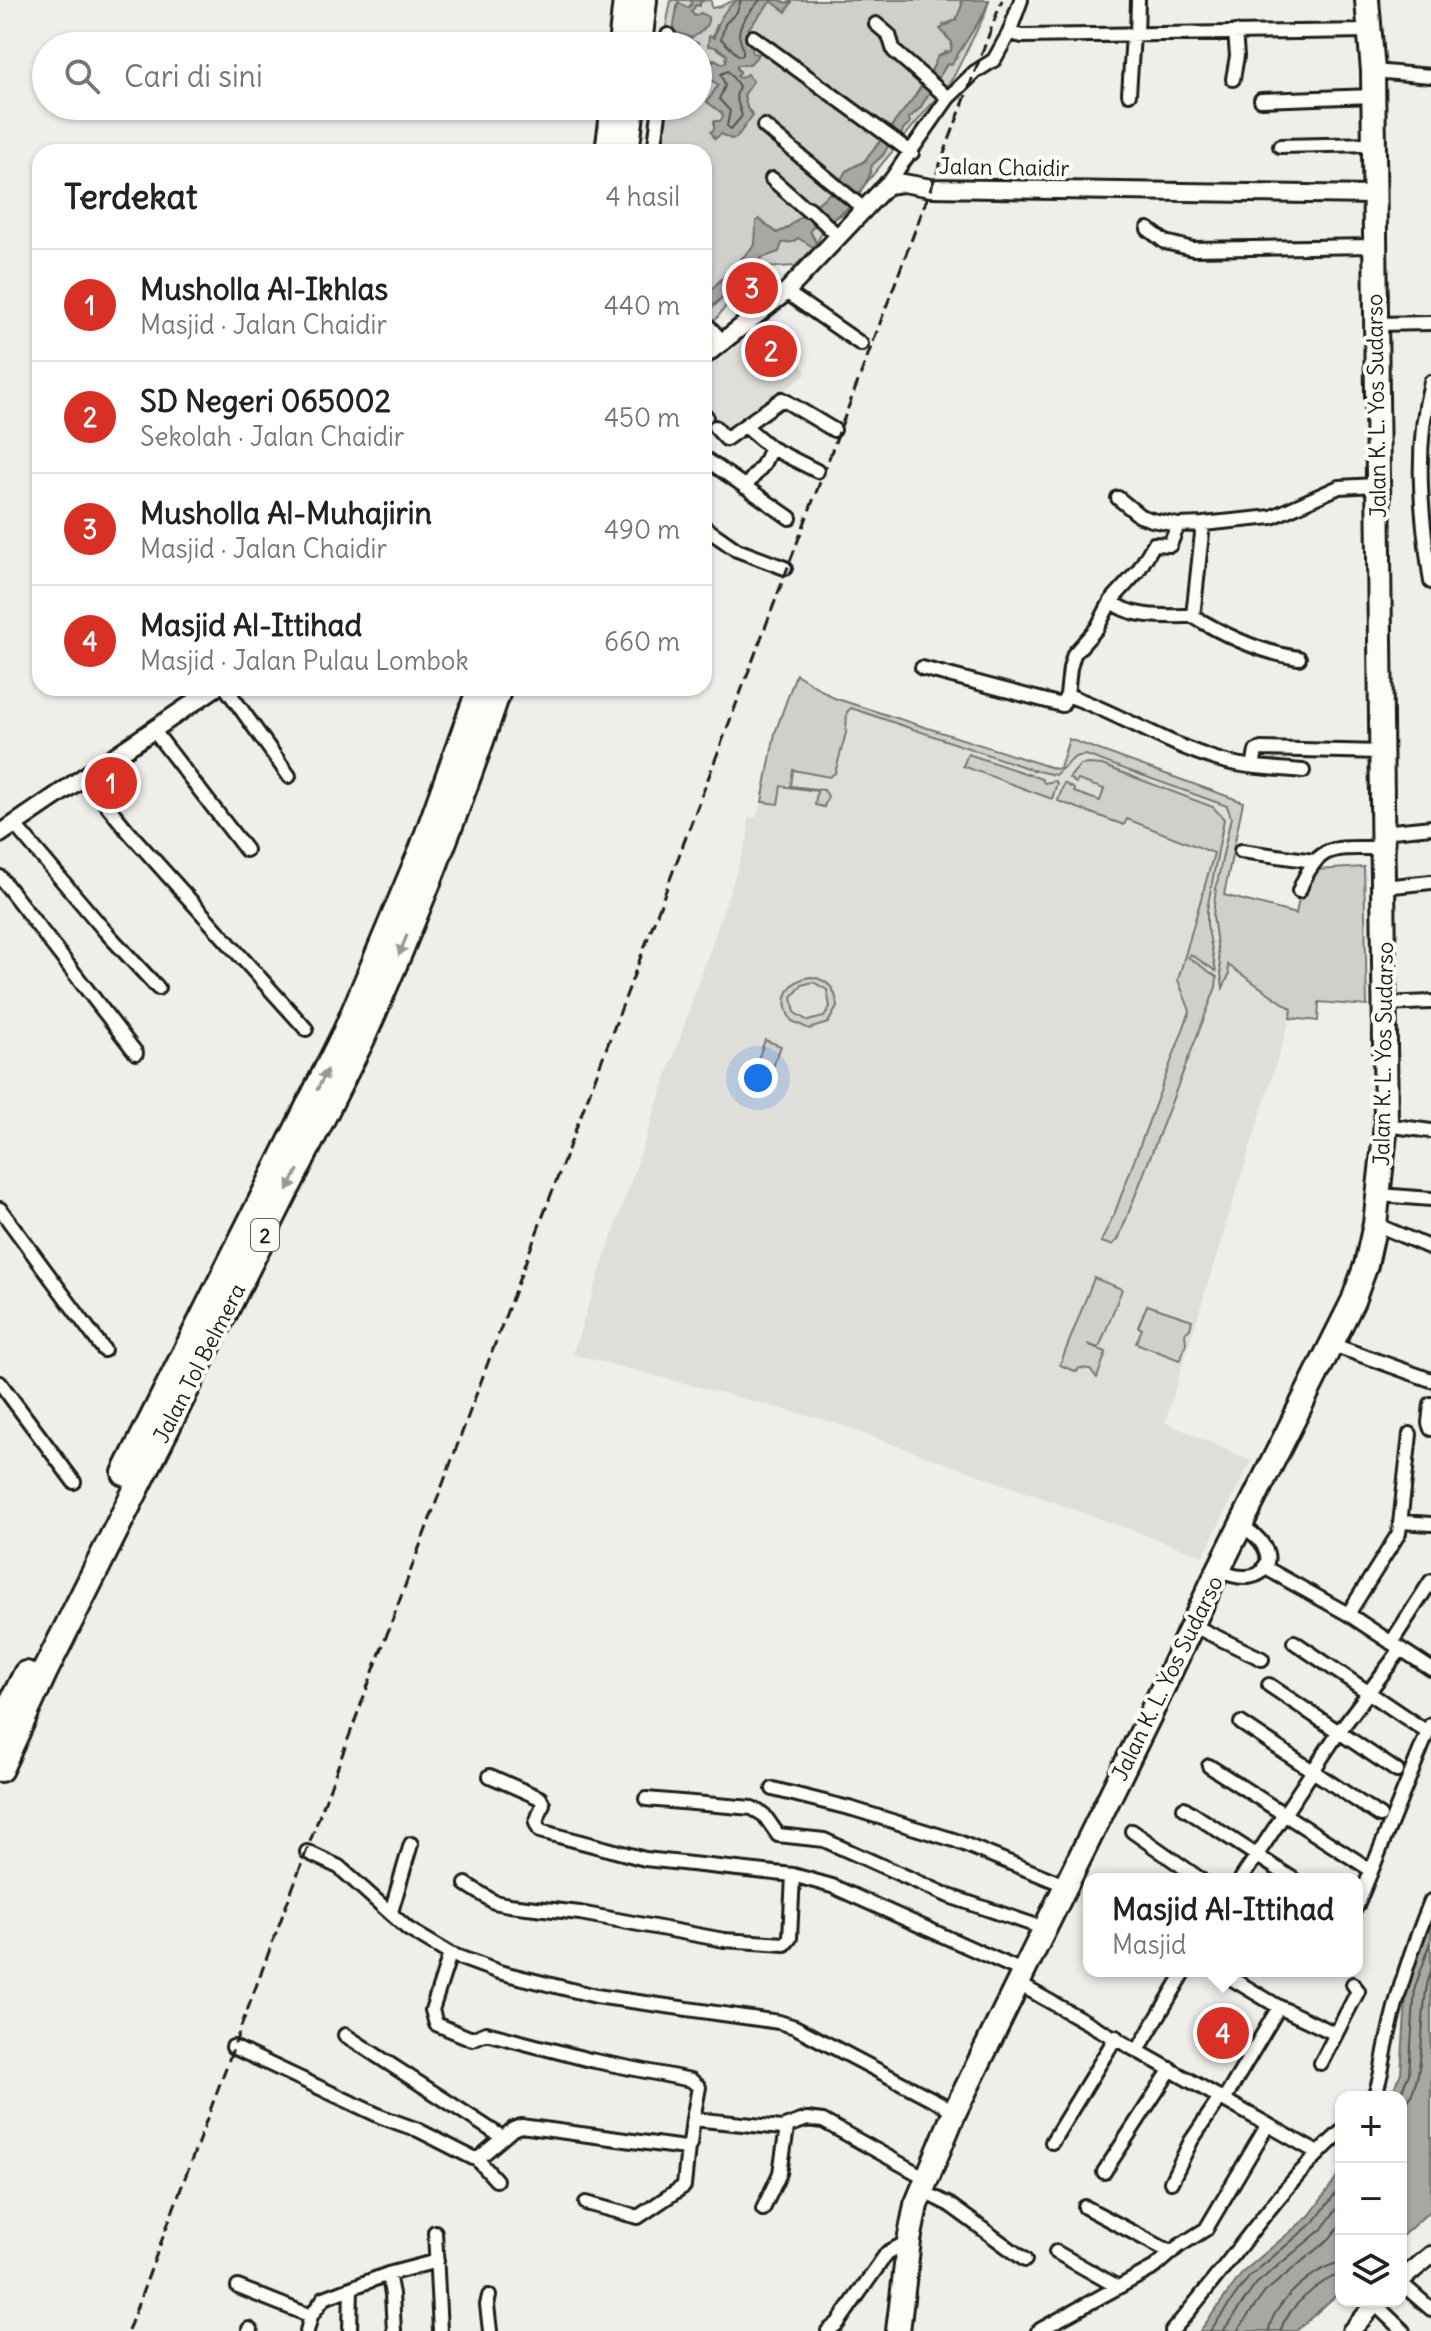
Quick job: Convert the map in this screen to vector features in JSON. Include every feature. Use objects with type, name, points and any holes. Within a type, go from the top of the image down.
[{"type":"highway","points":[[623,32],[626,0]]},
{"type":"highway","points":[[641,32],[644,0]]},
{"type":"highway","name":"Jalan K. L. Yos Sudarso","points":[[890,2331],[898,2320],[909,2241],[922,2188],[955,2111],[1219,1570],[1333,1345],[1358,1287],[1375,1224],[1386,1125],[1373,71],[1367,0]]},
{"type":"highway","points":[[609,144],[612,120]]},
{"type":"highway","points":[[627,144],[630,120]]},
{"type":"highway","name":"Jalan Tol Belmera","points":[[0,1726],[346,1031],[422,850],[477,696]]},
{"type":"highway","name":"Jalan Tol Belmera","points":[[0,1769],[45,1671],[361,1041],[402,948],[496,696]]},
{"type":"street","points":[[712,351],[786,292],[839,237],[861,207],[887,185],[907,150],[948,98],[975,72],[994,60],[1009,33],[1021,0]]},
{"type":"street","points":[[1129,94],[1138,0]]},
{"type":"street","points":[[876,24],[889,35],[894,51],[948,98]]},
{"type":"street","points":[[1009,33],[1022,36],[1371,31]]},
{"type":"street","points":[[1233,79],[1237,56],[1235,32]]},
{"type":"street","points":[[753,37],[907,150]]},
{"type":"street","points":[[1373,71],[1431,76]]},
{"type":"street","points":[[1261,100],[1373,96]]},
{"type":"street","points":[[655,144],[658,120]]},
{"type":"street","points":[[764,126],[861,207]]},
{"type":"street","points":[[1280,146],[1373,144]]},
{"type":"street","points":[[772,179],[839,237]]},
{"type":"street","name":"Jalan Chaidir","points":[[887,185],[1373,195]]},
{"type":"street","points":[[1148,229],[1165,242],[1193,249],[1374,246]]},
{"type":"street","points":[[786,292],[861,344]]},
{"type":"street","points":[[1375,324],[1431,323]]},
{"type":"street","points":[[712,330],[724,343]]},
{"type":"street","points":[[1431,382],[1424,410],[1420,450],[1423,532],[1431,582]]},
{"type":"street","points":[[712,423],[726,439],[782,399],[834,430]]},
{"type":"street","points":[[1420,450],[1431,417]]},
{"type":"street","points":[[745,426],[771,448],[817,471]]},
{"type":"street","points":[[745,487],[763,465],[771,448]]},
{"type":"street","points":[[712,464],[790,518]]},
{"type":"street","points":[[1118,498],[1140,516],[1178,525],[1203,524],[1272,517],[1333,488],[1376,485]]},
{"type":"street","points":[[1193,616],[1203,524]]},
{"type":"street","points":[[922,668],[1059,705],[1064,703],[1074,654],[1097,628],[1111,601],[1138,571],[1152,545],[1170,545],[1178,525]]},
{"type":"street","points":[[712,533],[737,550],[785,568]]},
{"type":"street","points":[[1111,601],[1129,611],[1193,616],[1238,639],[1299,658]]},
{"type":"street","points":[[1067,695],[1106,709],[1143,729],[1202,754],[1253,766],[1303,771]]},
{"type":"street","points":[[158,988],[7,829],[204,696]]},
{"type":"street","points":[[232,696],[289,776]]},
{"type":"street","points":[[154,731],[246,850]]},
{"type":"street","points":[[1253,766],[1256,751],[1261,749],[1382,752]]},
{"type":"street","points":[[84,777],[127,830],[306,1029]]},
{"type":"street","points":[[1299,891],[1319,854],[1431,827]]},
{"type":"street","points":[[1241,851],[1314,861]]},
{"type":"street","points":[[0,877],[136,1053]]},
{"type":"street","points":[[1384,887],[1431,882]]},
{"type":"street","points":[[1385,1004],[1431,1002]]},
{"type":"street","points":[[1386,1125],[1431,1131]]},
{"type":"street","points":[[1380,1195],[1431,1199]]},
{"type":"street","points":[[0,1209],[104,1350]]},
{"type":"street","points":[[1375,1224],[1431,1248]]},
{"type":"street","points":[[1333,1345],[1431,1380]]},
{"type":"street","points":[[0,1383],[74,1482]]},
{"type":"street","points":[[1431,1404],[1431,1429]]},
{"type":"street","points":[[1348,1614],[1399,1533],[1410,1434]]},
{"type":"street","points":[[1402,1522],[1431,1524]]},
{"type":"street","points":[[1219,1570],[1245,1579],[1255,1576],[1264,1567],[1267,1558],[1263,1542],[1241,1526]]},
{"type":"street","points":[[1264,1567],[1348,1614],[1431,1669]]},
{"type":"street","points":[[1245,1873],[1338,1733],[1371,1691],[1431,1581]]},
{"type":"street","points":[[1194,1626],[1262,1659]]},
{"type":"street","points":[[1294,1642],[1429,1728],[1427,1747],[1363,1891]]},
{"type":"street","points":[[1269,1685],[1397,1771]]},
{"type":"street","points":[[1241,1723],[1380,1816]]},
{"type":"street","points":[[1209,1766],[1371,1870]]},
{"type":"street","points":[[490,1776],[540,1798],[543,1804],[536,1823],[540,1831],[645,1859],[793,1875],[832,1886],[1022,1978],[1116,2037],[1318,2153]]},
{"type":"street","points":[[773,1789],[853,1809],[954,1840],[1067,1886]]},
{"type":"street","points":[[646,1799],[752,1808],[764,1815],[778,1835],[824,1840],[949,1896],[1046,1929]]},
{"type":"street","points":[[1184,1808],[1284,1873]]},
{"type":"street","points":[[1132,1831],[1192,1873]]},
{"type":"street","points":[[391,1912],[411,1844]]},
{"type":"street","points":[[307,1852],[339,1867],[408,1929],[450,1954],[499,1972],[572,1991],[779,2022],[795,2027],[955,2111]]},
{"type":"street","points":[[466,1884],[494,1902],[509,1905],[580,1913],[724,1940],[785,1944],[790,1938],[793,1875]]},
{"type":"street","points":[[1377,2091],[1405,1970],[1431,1901]]},
{"type":"street","points":[[450,1954],[432,2010],[436,2024],[472,2039],[486,2033],[590,2060],[691,2080],[699,2087],[684,2186],[642,2215],[632,2216],[586,2203]]},
{"type":"street","points":[[1138,2050],[1181,1977]]},
{"type":"street","points":[[1229,1977],[1279,2007],[1336,2034]]},
{"type":"street","points":[[1321,2063],[1358,1991],[1353,1984]]},
{"type":"street","points":[[1171,2182],[1191,2141],[1222,2099],[1279,2007]]},
{"type":"street","points":[[345,2035],[502,2137]]},
{"type":"street","points":[[1052,2142],[1116,2037]]},
{"type":"street","points":[[233,2047],[477,2159],[496,2180]]},
{"type":"street","points":[[1104,2172],[1171,2069]]},
{"type":"street","points":[[693,2119],[787,2128],[807,2119],[818,2119],[950,2205],[1025,2260]]},
{"type":"street","points":[[477,2159],[513,2129],[527,2126],[688,2147]]},
{"type":"street","points":[[1038,2331],[1155,2267],[1206,2229],[1267,2126]]},
{"type":"street","points":[[763,2209],[780,2173],[787,2128]]},
{"type":"street","points":[[1172,2331],[1318,2153],[1335,2137]]},
{"type":"street","points":[[1085,2207],[1172,2253]]},
{"type":"street","points":[[435,2232],[440,2331]]},
{"type":"street","points":[[828,2331],[838,2323],[887,2253],[909,2241]]},
{"type":"street","points":[[1056,2252],[1118,2287]]},
{"type":"street","points":[[1407,2276],[1431,2255]]},
{"type":"street","points":[[307,2331],[311,2316],[324,2298],[388,2274],[437,2261]]},
{"type":"street","points":[[388,2274],[394,2331]]},
{"type":"street","points":[[238,2287],[311,2316]]},
{"type":"street","points":[[1407,2287],[1431,2309]]},
{"type":"street","points":[[350,2331],[351,2288]]},
{"type":"street","points":[[489,2296],[490,2331]]},
{"type":"street","points":[[1351,2331],[1372,2307]]},
{"type":"street","points":[[1380,2307],[1403,2331]]},
{"type":"shaded area","points":[[671,0],[691,0],[688,8],[678,2],[676,15],[695,17],[691,12],[702,1],[711,0],[712,8],[742,0],[721,19],[712,45],[712,32],[665,32]]},
{"type":"shaded area","points":[[771,0],[789,5],[793,0],[961,0],[956,20],[943,25],[945,36],[952,42],[951,51],[945,52],[936,62],[915,96],[864,161],[846,171],[836,189],[786,229],[777,233],[759,220],[755,245],[712,289],[712,144],[658,144],[660,120],[712,120],[712,80],[719,85],[723,118],[715,129],[716,136],[747,108],[744,95],[749,88],[741,78],[737,78],[740,71],[736,69],[737,65],[755,55],[752,53],[752,40],[747,38],[748,29]]},
{"type":"shaded area","points":[[989,0],[985,14],[953,78],[862,188],[872,165],[920,108],[984,13]]},
{"type":"shaded area","points":[[712,45],[727,55],[723,64],[715,59],[712,62]]},
{"type":"shaded area","points":[[862,189],[856,206],[823,230],[815,247],[795,266],[763,268],[752,272],[712,322],[712,308],[761,258],[778,252],[782,243],[798,238],[816,242],[810,231],[812,227],[829,221],[853,205]]},
{"type":"shaded area","points":[[770,323],[807,373],[725,437],[712,421],[712,364]]},
{"type":"shaded area","points":[[796,672],[835,697],[1056,769],[1068,738],[1244,802],[1220,913],[1293,1009],[1165,1422],[1251,1461],[1203,1556],[829,1421],[572,1354],[748,838],[748,818],[756,817],[762,803],[774,733]]},
{"type":"shaded area","points":[[796,674],[834,698],[1056,769],[1060,768],[1069,739],[1243,802],[1224,895],[1296,914],[1299,898],[1316,870],[1364,867],[1367,1006],[1319,1002],[1318,1021],[1290,1018],[1292,1009],[1228,965],[1229,975],[1223,988],[1213,916],[1231,817],[1227,806],[1086,755],[1075,757],[1055,775],[851,708],[847,712],[846,733],[835,773],[829,777],[793,770],[791,786],[824,790],[828,796],[824,807],[815,805],[817,791],[781,786],[778,804],[762,802],[775,733]]},
{"type":"shaded area","points":[[968,754],[1042,779],[1044,783],[1055,781],[1052,799],[963,766]]},
{"type":"shaded area","points":[[1080,765],[1102,765],[1213,807],[1224,819],[1207,910],[1216,971],[1190,954],[1188,957],[1217,977],[1216,987],[1118,1240],[1111,1245],[1101,1242],[1190,1011],[1178,980],[1214,853],[1127,819],[1124,825],[1058,801],[1064,783],[1074,792],[1100,801],[1104,789],[1078,780],[1076,783],[1069,778]]},
{"type":"shaded area","points":[[812,977],[827,983],[837,1001],[828,1023],[809,1029],[792,1021],[786,1006],[791,987]],"holes":[[[813,982],[827,990],[830,1007],[824,1017],[808,1021],[795,1013],[792,997],[802,985]]]},
{"type":"shaded area","points":[[765,1040],[781,1046],[771,1072],[766,1070],[762,1073],[762,1068],[755,1067]]},
{"type":"shaded area","points":[[1094,1278],[1122,1289],[1099,1348],[1087,1344],[1106,1352],[1097,1378],[1090,1369],[1079,1368],[1077,1372],[1060,1365]]},
{"type":"shaded area","points":[[1147,1305],[1192,1320],[1190,1329],[1185,1333],[1186,1343],[1181,1359],[1136,1343],[1142,1329],[1138,1327]]},
{"type":"water","points":[[691,0],[704,0],[691,12],[695,16],[701,13],[708,17],[705,27],[701,32],[673,31],[678,2],[688,8]]},
{"type":"water","points":[[738,0],[780,0],[787,3],[793,0],[786,12],[771,1],[748,29],[753,33],[747,37],[753,42],[752,53],[759,54],[749,65],[737,65],[740,73],[737,76],[740,78],[747,74],[753,81],[744,95],[747,108],[753,115],[736,138],[721,134],[715,139],[711,132],[714,121],[720,121],[723,117],[712,106],[712,94],[718,85],[712,81],[712,59],[722,64],[726,62],[727,55],[712,46],[712,37],[728,7]]},
{"type":"water","points":[[961,0],[989,0],[951,65],[947,64],[920,108],[909,118],[910,123],[903,129],[900,140],[889,144],[872,165],[869,177],[853,205],[829,221],[812,227],[810,231],[816,243],[813,247],[798,238],[782,243],[779,252],[761,258],[712,307],[712,289],[755,245],[756,221],[759,219],[777,233],[786,229],[835,189],[846,171],[865,161],[915,96],[938,56],[951,51],[952,42],[940,29],[956,20]]},
{"type":"water","points":[[1431,1923],[1431,2210],[1407,2232],[1407,2091],[1393,2091],[1401,2073],[1407,1985]]},
{"type":"water","points":[[1335,2180],[1335,2296],[1296,2331],[1200,2331],[1243,2272],[1310,2215]]},
{"type":"railway","points":[[128,2331],[512,1298],[1002,0]]},
{"type":"place","name":"Musholla Al-Muhajirin","points":[[752,288]]},
{"type":"place","name":"SD Negeri 065002","points":[[771,351]]},
{"type":"place","name":"Musholla Al-Ikhlas","points":[[111,783]]},
{"type":"place","name":"Masjid Al-Ittihad","points":[[1223,2033]]}]
